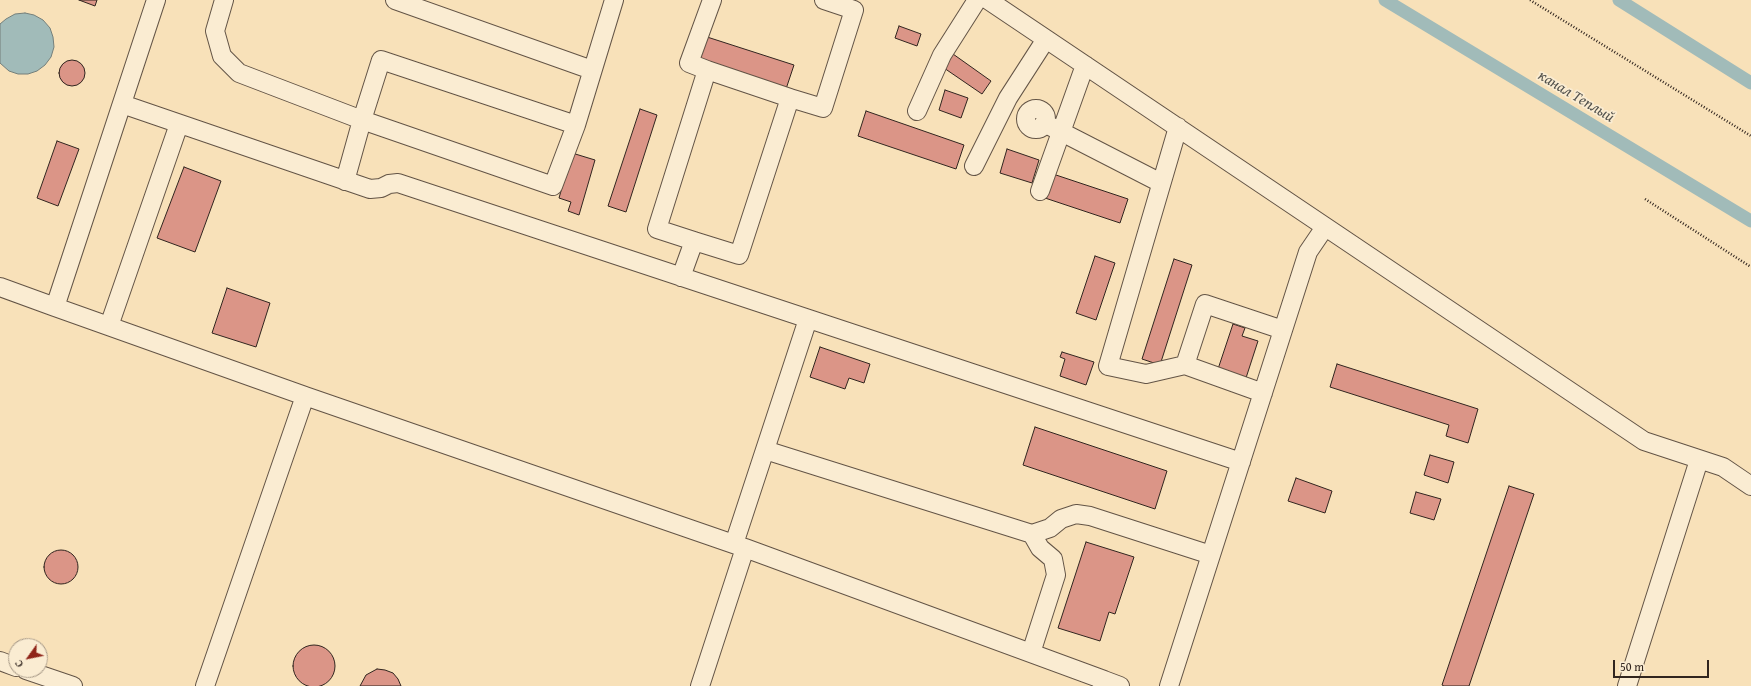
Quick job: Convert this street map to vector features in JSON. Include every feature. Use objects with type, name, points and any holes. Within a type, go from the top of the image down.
[{"type":"lane","points":[[55,307],[156,0]]},
{"type":"lane","points":[[224,0],[215,31],[222,56],[239,73],[362,120],[553,186],[576,124],[614,0]]},
{"type":"lane","points":[[395,0],[592,70]]},
{"type":"lane","points":[[712,0],[689,63],[823,108],[854,10],[824,0]]},
{"type":"lane","points":[[917,111],[942,55],[977,0]]},
{"type":"lane","points":[[988,0],[1644,441],[1723,467],[1751,486]]},
{"type":"lane","points":[[974,166],[1008,98],[1046,39]]},
{"type":"lane","points":[[345,180],[381,60],[576,124]]},
{"type":"lane","points":[[1040,191],[1085,65]]},
{"type":"lane","points":[[707,70],[657,229],[739,255],[790,98]]},
{"type":"lane","points":[[122,104],[370,189],[381,188],[389,184],[398,183],[1241,462]]},
{"type":"lane","points":[[109,326],[178,124]]},
{"type":"lane","points":[[1044,124],[1161,183]]},
{"type":"lane","points":[[1178,128],[1108,366],[1146,374],[1185,365],[1263,393]]},
{"type":"lane","points":[[1169,686],[1308,252],[1325,227]]},
{"type":"lane","points":[[681,277],[694,241]]},
{"type":"lane","points":[[0,287],[305,396],[740,546],[1031,653],[1109,684]]},
{"type":"lane","points":[[1185,365],[1205,304],[1283,330]]},
{"type":"lane","points":[[700,686],[740,546],[765,450],[808,319]]},
{"type":"lane","points":[[205,686],[305,396]]},
{"type":"lane","points":[[765,450],[1032,534],[1050,528],[1060,519],[1076,514],[1090,516],[1211,555]]},
{"type":"lane","points":[[1627,686],[1698,460]]},
{"type":"lane","points":[[1031,653],[1056,575],[1053,559],[1040,548],[1032,534]]},
{"type":"lane","points":[[48,677],[73,686]]},
{"type":"path","points":[[1530,0],[1751,136]]},
{"type":"path","points":[[1645,199],[1751,267]]},
{"type":"water","points":[[25,13],[34,15],[43,20],[50,28],[54,47],[51,57],[45,65],[37,71],[28,74],[18,74],[9,71],[0,63],[0,24],[15,14]]},
{"type":"building","points":[[79,0],[97,0],[95,6]]},
{"type":"building","points":[[899,26],[921,34],[917,46],[895,38]]},
{"type":"building","points":[[704,36],[794,65],[786,89],[696,60]]},
{"type":"building","points":[[953,54],[991,81],[982,94],[944,68]]},
{"type":"building","points":[[72,60],[81,64],[85,73],[81,82],[72,86],[63,82],[59,73],[63,64]]},
{"type":"building","points":[[945,90],[968,98],[961,118],[939,110]]},
{"type":"building","points":[[640,109],[657,115],[626,212],[608,206]]},
{"type":"building","points":[[866,111],[964,145],[956,169],[858,136]]},
{"type":"building","points":[[57,141],[79,149],[58,206],[37,198]]},
{"type":"building","points":[[1007,149],[1039,160],[1032,183],[1000,173]]},
{"type":"building","points":[[572,153],[595,160],[579,215],[568,211],[571,202],[559,198]]},
{"type":"building","points":[[184,167],[221,181],[195,252],[157,238]]},
{"type":"building","points":[[1053,174],[1128,199],[1120,223],[1045,198]]},
{"type":"building","points":[[1095,256],[1115,263],[1096,320],[1076,313]]},
{"type":"building","points":[[1174,259],[1192,265],[1160,365],[1142,359]]},
{"type":"building","points":[[227,288],[270,303],[256,347],[212,333]]},
{"type":"building","points":[[1233,324],[1245,328],[1242,336],[1258,341],[1245,381],[1217,372]]},
{"type":"building","points":[[820,347],[870,364],[864,383],[849,378],[845,389],[810,377]]},
{"type":"building","points":[[1062,352],[1094,362],[1086,385],[1060,376],[1065,359],[1060,357]]},
{"type":"building","points":[[1337,364],[1478,409],[1468,443],[1446,436],[1449,425],[1330,387]]},
{"type":"building","points":[[1035,427],[1167,471],[1155,509],[1023,465]]},
{"type":"building","points":[[1430,455],[1454,462],[1448,483],[1424,475]]},
{"type":"building","points":[[1296,478],[1332,491],[1325,513],[1288,501]]},
{"type":"building","points":[[1509,486],[1534,494],[1469,686],[1444,686],[1442,685]]},
{"type":"building","points":[[1416,492],[1441,499],[1434,520],[1410,513]]},
{"type":"building","points":[[1086,542],[1134,557],[1115,614],[1109,612],[1100,641],[1058,628]]},
{"type":"building","points":[[58,550],[64,550],[68,551],[75,557],[78,567],[77,574],[71,581],[64,584],[58,584],[54,583],[47,577],[44,570],[44,564],[45,560],[51,553]]},
{"type":"building","points":[[310,645],[318,645],[329,651],[335,662],[335,670],[329,681],[318,687],[310,687],[299,681],[293,670],[293,662],[299,651]]},
{"type":"building","points":[[377,669],[393,673],[401,686],[360,686],[366,675]]},
{"type":"waterway","name":"канал Теплый","points":[[1385,0],[1751,221]]},
{"type":"waterway","name":"канал Теплый","points":[[1619,0],[1751,83]]}]
